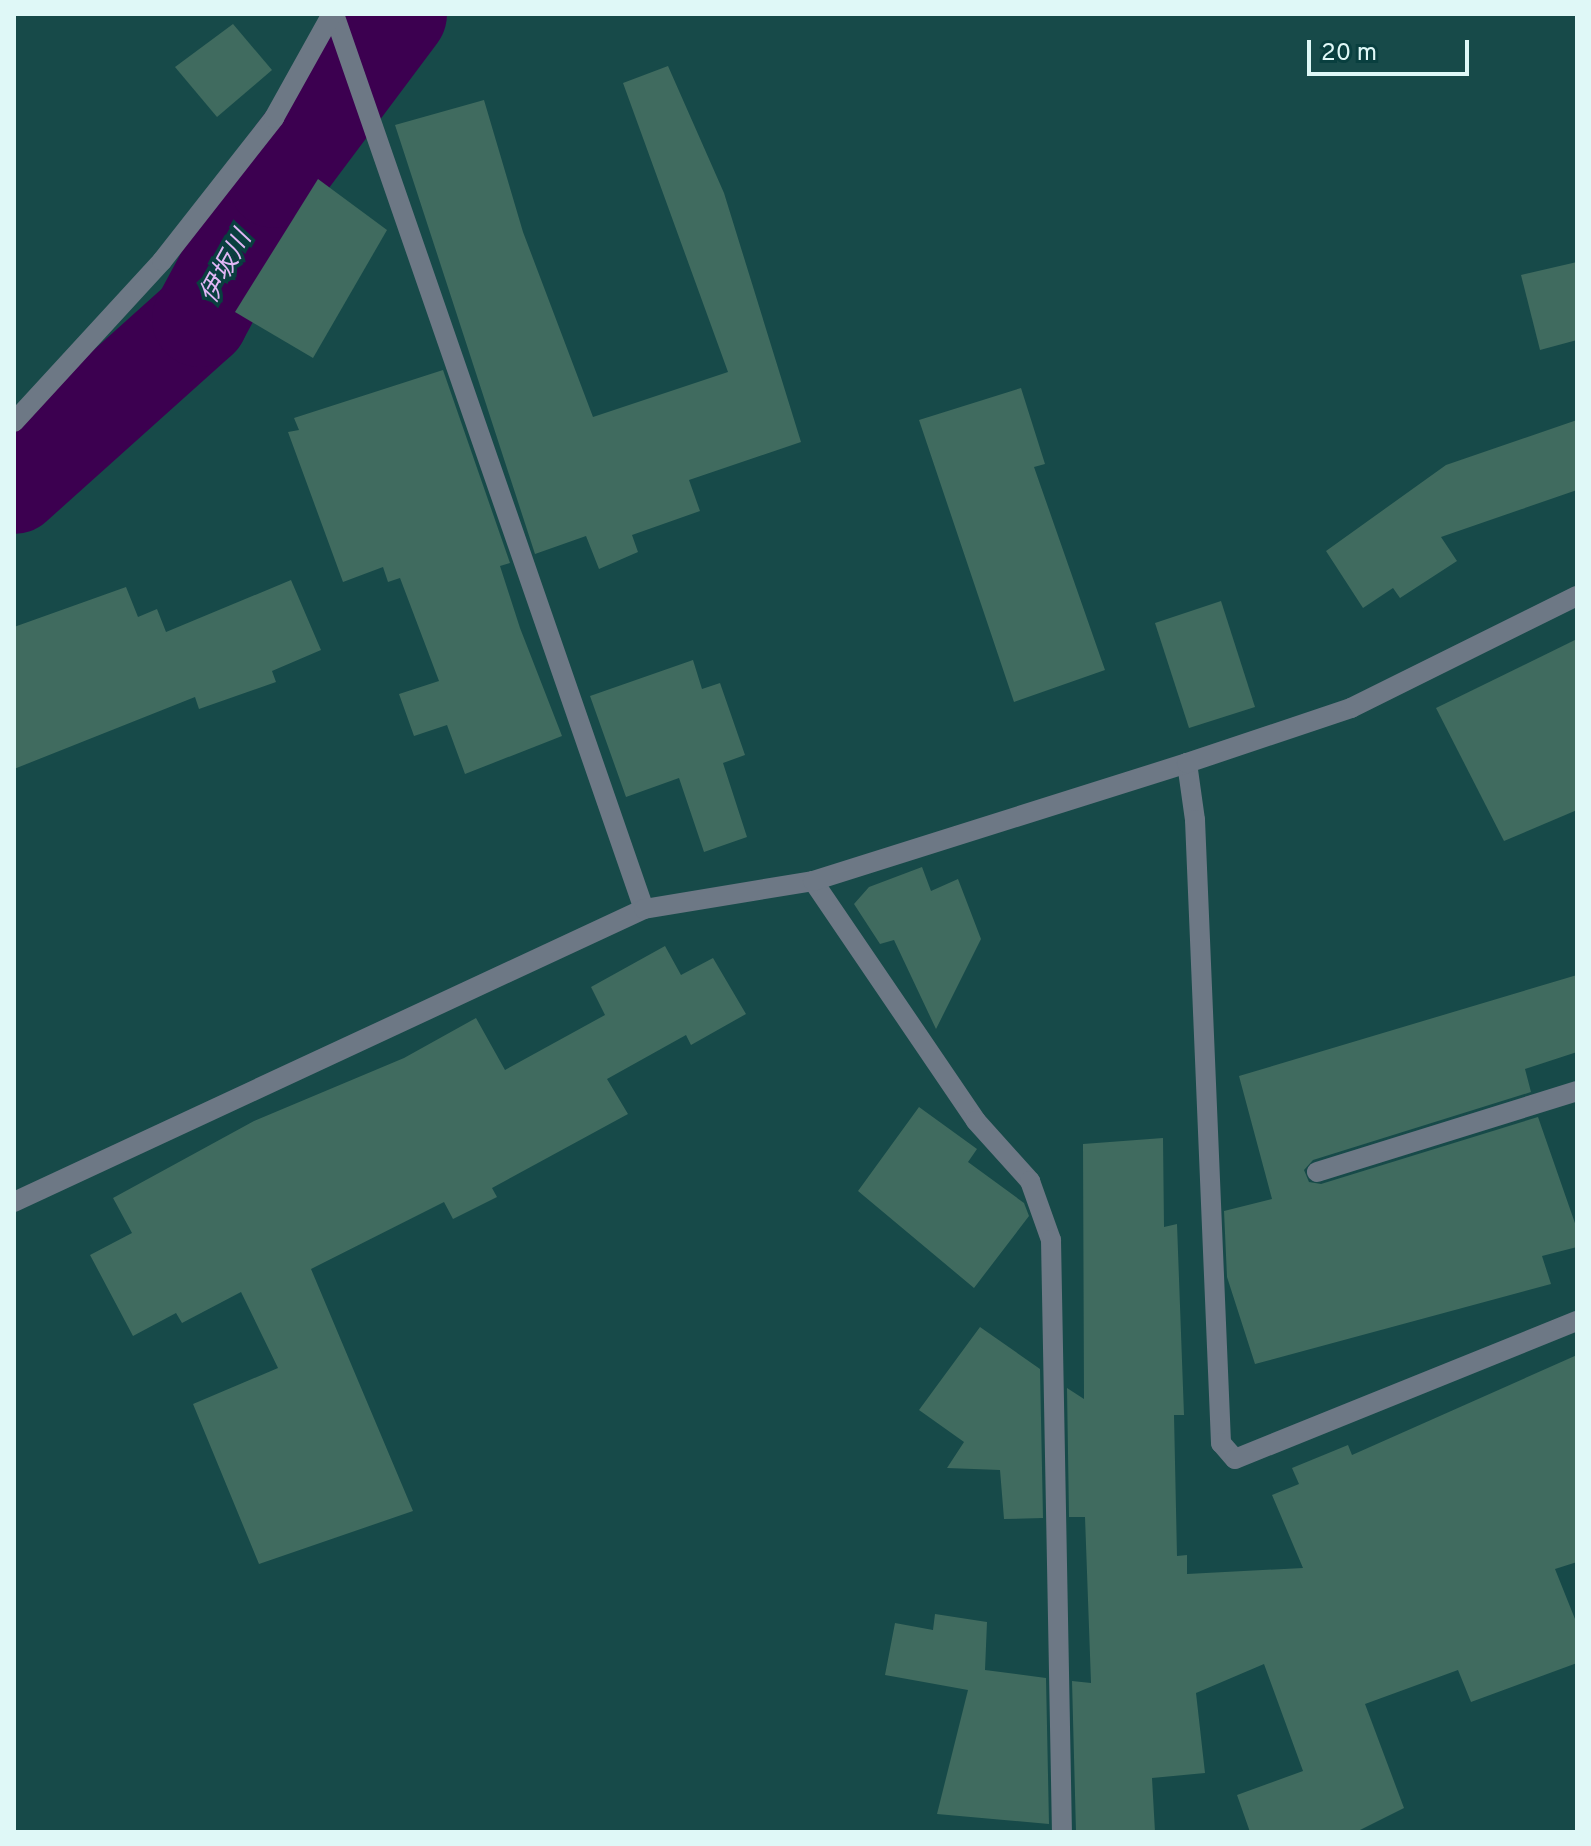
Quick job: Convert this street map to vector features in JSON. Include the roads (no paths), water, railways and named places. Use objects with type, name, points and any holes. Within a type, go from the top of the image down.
[{"type":"street","points":[[333,14],[366,100],[644,909]]},
{"type":"street","points":[[14,422],[162,261],[274,118],[333,14]]},
{"type":"street","points":[[14,1202],[644,909],[813,881],[1351,708],[1577,596]]},
{"type":"street","points":[[1187,763],[1195,820],[1221,1443],[1235,1459],[1577,1321]]},
{"type":"street","points":[[813,881],[976,1121],[1030,1181],[1051,1240],[1062,1832]]},
{"type":"street","points":[[1317,1172],[1577,1091]]},
{"type":"waterway","name":"伊坂川","points":[[14,486],[200,319],[275,180],[399,14]]}]
